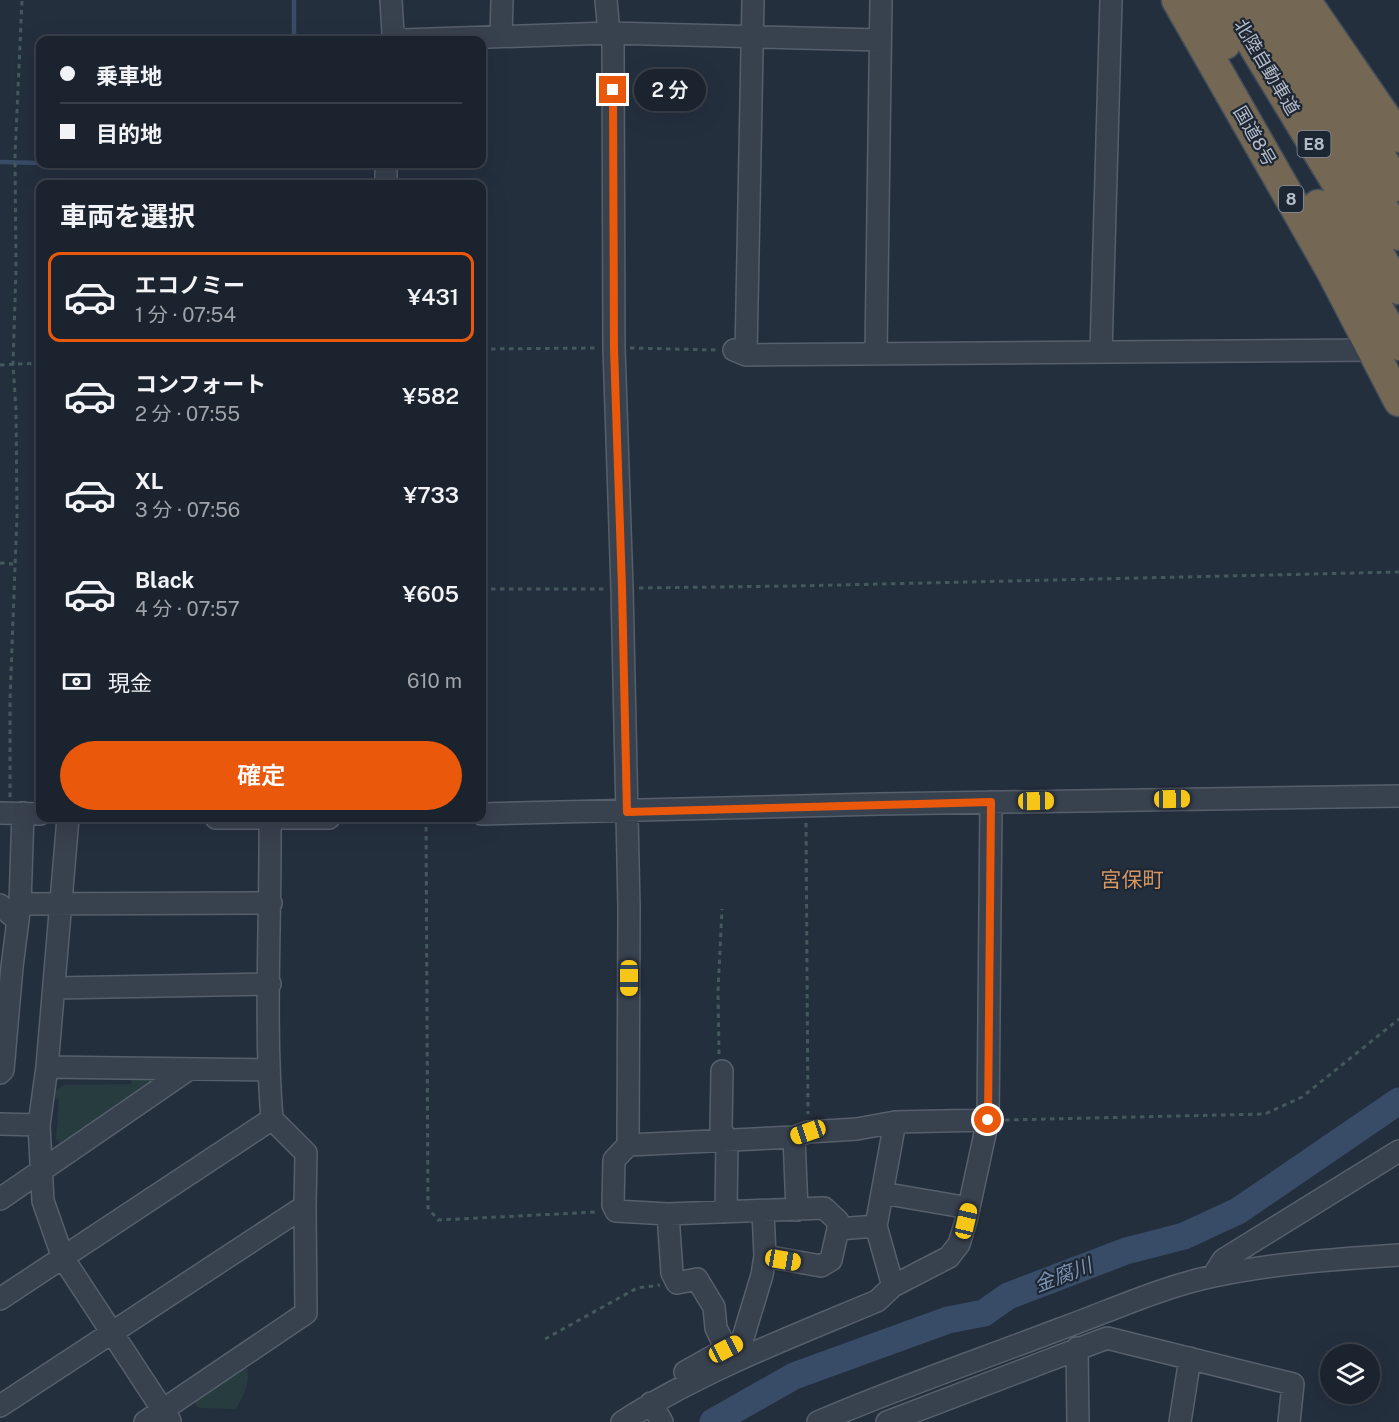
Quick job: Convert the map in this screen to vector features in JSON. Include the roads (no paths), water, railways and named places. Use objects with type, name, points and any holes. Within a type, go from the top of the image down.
[{"type":"highway","name":"国道8号","points":[[1178,0],[1321,251],[1386,348],[1399,401]]},
{"type":"highway","points":[[1202,0],[1231,55],[1388,299],[1386,348]]},
{"type":"highway","name":"北陸自動車道","points":[[1226,0],[1343,193],[1388,299]]},
{"type":"highway","name":"北陸自動車道","points":[[1258,0],[1399,235]]},
{"type":"highway","points":[[1280,0],[1399,186]]},
{"type":"highway","points":[[1305,0],[1391,125]]},
{"type":"highway","points":[[1322,0],[1391,125]]},
{"type":"street","points":[[391,0],[392,36]]},
{"type":"street","points":[[501,36],[502,0]]},
{"type":"street","points":[[606,0],[609,33],[613,43],[614,348],[629,907],[628,1145],[614,1160],[613,1205],[616,1211],[668,1214],[824,1208],[838,1221],[831,1260],[820,1266],[765,1256]]},
{"type":"street","points":[[753,0],[740,352],[876,354],[1386,348]]},
{"type":"street","points":[[876,354],[881,0]]},
{"type":"street","points":[[1101,352],[1111,0]]},
{"type":"street","points":[[486,37],[609,33],[880,40]]},
{"type":"street","points":[[486,814],[991,802],[1399,796]]},
{"type":"street","points":[[622,1422],[659,1408],[753,1353],[877,1301],[893,1286],[949,1257],[958,1244],[969,1208],[988,1120],[991,802]]},
{"type":"street","points":[[0,1073],[3,1070],[6,966],[13,910],[19,813]]},
{"type":"street","points":[[68,822],[47,1067],[39,1125],[44,1201],[63,1258],[167,1416]]},
{"type":"street","points":[[145,1422],[167,1416],[306,1313],[304,1206],[306,1153],[272,1119],[268,1070],[270,822]]},
{"type":"street","points":[[13,910],[62,903],[271,903]]},
{"type":"street","points":[[54,988],[270,984]]},
{"type":"street","points":[[47,1067],[268,1070]]},
{"type":"street","points":[[0,1198],[189,1069]]},
{"type":"street","points":[[722,1071],[721,1129],[727,1141],[726,1212]]},
{"type":"street","points":[[0,1299],[272,1119]]},
{"type":"street","points":[[628,1145],[801,1135],[895,1122],[988,1120]]},
{"type":"street","points":[[893,1286],[876,1226],[895,1122]]},
{"type":"street","points":[[0,1124],[39,1125]]},
{"type":"street","points":[[797,1210],[801,1135]]},
{"type":"street","points":[[1213,1276],[1223,1260],[1399,1152]]},
{"type":"street","points":[[882,1193],[969,1208]]},
{"type":"street","points":[[0,1406],[304,1206]]},
{"type":"street","points":[[659,1408],[681,1375],[741,1341],[762,1275],[765,1256],[763,1211]]},
{"type":"street","points":[[668,1214],[672,1273],[677,1283],[697,1279],[714,1307],[716,1328],[726,1349]]},
{"type":"street","points":[[838,1229],[876,1226]]},
{"type":"street","points":[[818,1422],[859,1404],[1097,1315],[1213,1276],[1304,1263],[1399,1255]]},
{"type":"street","points":[[887,1422],[1107,1338],[1293,1384],[1289,1422]]},
{"type":"street","points":[[1077,1348],[1078,1422]]},
{"type":"street","points":[[1180,1422],[1190,1358]]},
{"type":"waterway","points":[[294,0],[294,36]]},
{"type":"waterway","points":[[0,162],[36,163]]},
{"type":"waterway","name":"金腐川","points":[[713,1422],[794,1376],[948,1320],[984,1313],[1008,1296],[1126,1251],[1184,1236],[1238,1211],[1399,1101]]},
{"type":"district","name":"宮保町","points":[[1132,879]]}]
